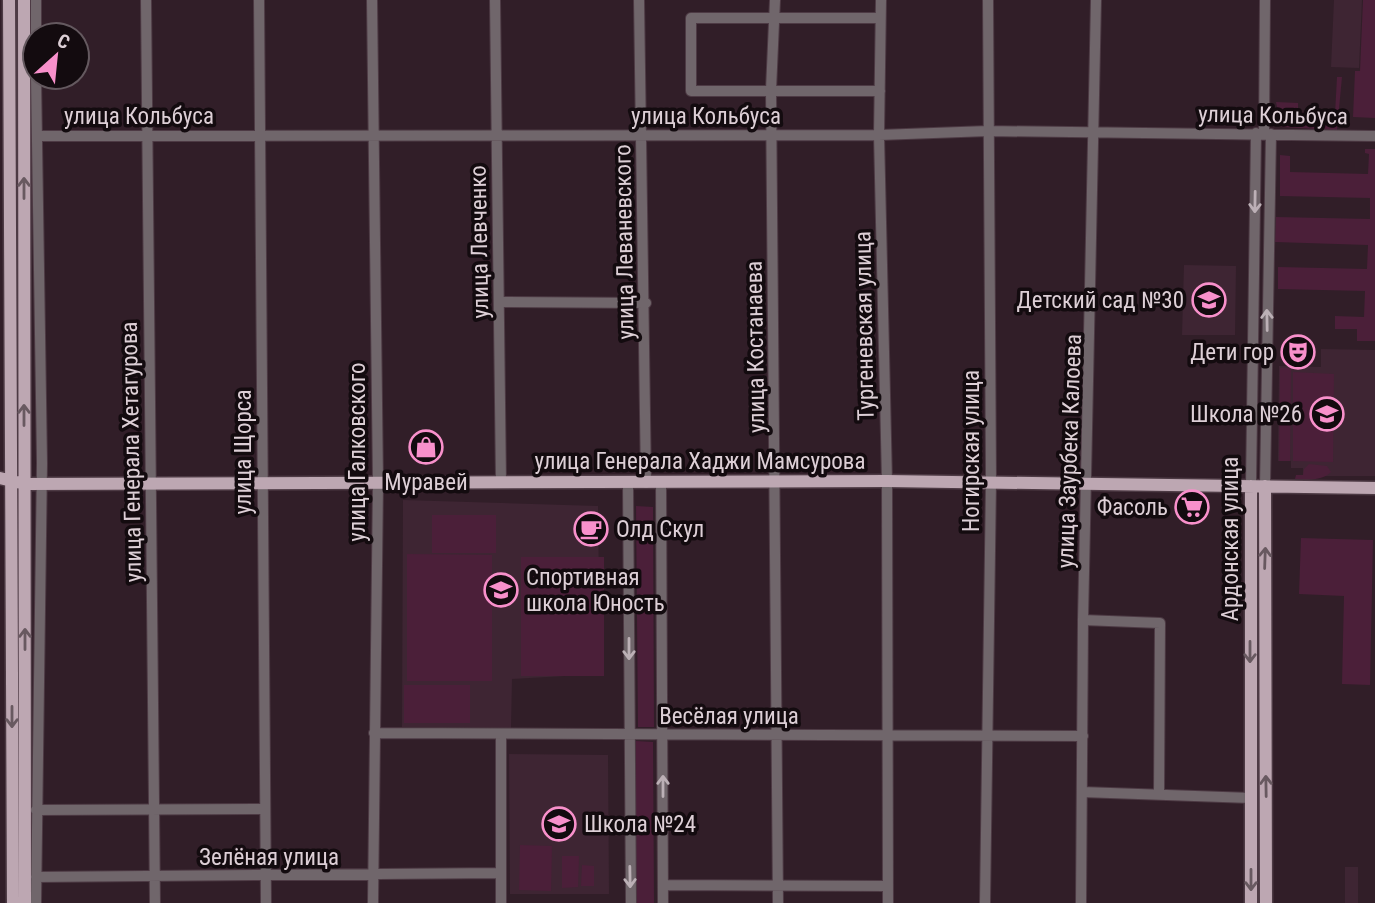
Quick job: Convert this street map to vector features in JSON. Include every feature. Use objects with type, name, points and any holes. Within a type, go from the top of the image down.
[{"type":"main road","points":[[9,0],[5,492],[13,903]]},
{"type":"main road","points":[[24,0],[25,903]]},
{"type":"main road","name":"улица Генерала Хаджи Мамсурова","points":[[5,478],[25,484],[992,481],[1375,488]]},
{"type":"main road","name":"улица Генерала Хаджи Мамсурова","points":[[5,492],[25,484]]},
{"type":"main road","name":"Ардонская улица","points":[[1251,486],[1251,903]]},
{"type":"main road","name":"Ардонская улица","points":[[1265,486],[1266,903]]},
{"type":"street","points":[[36,0],[36,21]]},
{"type":"street","name":"улица Генерала Хетагурова","points":[[146,0],[145,136],[155,903]]},
{"type":"street","name":"улица Щорса","points":[[259,0],[266,903]]},
{"type":"street","name":"улица Галковского","points":[[372,0],[378,482],[373,903]]},
{"type":"street","name":"улица Левченко","points":[[495,0],[501,483]]},
{"type":"street","name":"улица Леваневского","points":[[639,0],[640,136],[646,303],[646,483]]},
{"type":"street","name":"улица Костанаева","points":[[775,0],[771,134],[778,903]]},
{"type":"street","name":"Тургеневская улица","points":[[881,0],[878,135],[887,481],[888,903]]},
{"type":"street","name":"Ногирская улица","points":[[985,903],[992,481],[988,0]]},
{"type":"street","name":"улица Заурбека Калоева","points":[[1081,903],[1083,621],[1096,132],[1096,0]]},
{"type":"street","name":"Ардонская улица","points":[[1265,0],[1265,486]]},
{"type":"street","points":[[880,18],[691,18],[691,90],[880,91]]},
{"type":"street","points":[[36,91],[41,484],[36,903]]},
{"type":"street","name":"улица Кольбуса","points":[[37,136],[878,135],[988,131],[1375,136]]},
{"type":"street","name":"Ардонская улица","points":[[1251,486],[1264,134]]},
{"type":"street","points":[[500,302],[646,303]]},
{"type":"street","points":[[661,482],[663,903]]},
{"type":"street","points":[[628,483],[631,903]]},
{"type":"street","points":[[1083,621],[1160,623],[1159,795]]},
{"type":"street","name":"Весёлая улица","points":[[374,733],[1083,736]]},
{"type":"street","points":[[501,735],[502,903]]},
{"type":"street","points":[[1082,792],[1251,798]]},
{"type":"street","points":[[36,810],[265,809]]},
{"type":"street","name":"Зелёная улица","points":[[36,877],[373,877],[501,873]]},
{"type":"street","points":[[663,885],[888,886]]},
{"type":"shaded area","points":[[1334,0],[1362,0],[1359,68],[1331,67]]},
{"type":"shaded area","points":[[1363,0],[1375,0],[1375,118],[1353,117],[1355,71],[1360,71]]},
{"type":"shaded area","points":[[1337,77],[1342,77],[1337,130],[1281,127],[1276,102],[1298,103],[1298,112],[1335,114]]},
{"type":"shaded area","points":[[1365,149],[1375,149],[1375,341],[1357,341],[1357,329],[1335,329],[1335,316],[1364,317],[1365,291],[1278,289],[1278,267],[1367,269],[1368,245],[1275,242],[1276,217],[1370,219],[1370,198],[1280,196],[1280,155],[1290,156],[1290,172],[1368,174],[1369,154],[1365,153]]},
{"type":"shaded area","name":"Детский сад №30","points":[[1184,265],[1236,266],[1235,335],[1182,335]]},
{"type":"shaded area","name":"Школа №26","points":[[1321,349],[1375,350],[1375,476],[1303,476],[1303,468],[1291,468],[1291,461],[1278,461],[1279,366],[1321,367]]},
{"type":"shaded area","points":[[1280,368],[1291,368],[1290,461],[1279,461]]},
{"type":"shaded area","points":[[1293,372],[1334,374],[1333,462],[1293,461]]},
{"type":"shaded area","points":[[1309,464],[1327,466],[1331,472],[1309,480],[1295,479],[1296,475],[1303,475]]},
{"type":"shaded area","name":"Спортивная школа Юность","points":[[403,500],[598,506],[600,674],[512,679],[511,728],[402,727]]},
{"type":"shaded area","points":[[636,506],[653,507],[654,727],[638,727]]},
{"type":"shaded area","points":[[432,515],[496,515],[496,553],[432,553]]},
{"type":"shaded area","points":[[1301,538],[1373,540],[1370,685],[1342,684],[1344,596],[1299,594]]},
{"type":"shaded area","points":[[407,554],[492,555],[492,681],[407,681]]},
{"type":"shaded area","points":[[521,557],[604,557],[604,676],[521,676]]},
{"type":"shaded area","points":[[404,685],[470,685],[470,723],[404,723]]},
{"type":"shaded area","points":[[636,741],[653,742],[654,903],[636,903]]},
{"type":"shaded area","name":"Школа №24","points":[[509,754],[608,755],[609,894],[510,894]]},
{"type":"shaded area","points":[[520,845],[552,846],[551,891],[519,890]]},
{"type":"shaded area","points":[[562,856],[579,856],[578,887],[562,888]]},
{"type":"shaded area","points":[[582,865],[594,866],[594,886],[581,886]]},
{"type":"shaded area","points":[[1345,867],[1358,867],[1358,903],[1345,903]]},
{"type":"place","name":"Детский сад №30","points":[[1209,300]]},
{"type":"place","name":"Дети гор","points":[[1298,352]]},
{"type":"place","name":"Школа №26","points":[[1327,414]]},
{"type":"place","name":"Муравей","points":[[426,447]]},
{"type":"place","name":"Фасоль","points":[[1192,507]]},
{"type":"place","name":"Олд Скул","points":[[591,529]]},
{"type":"place","name":"Спортивная школа Юность","points":[[501,590]]},
{"type":"place","name":"Школа №24","points":[[559,824]]}]
